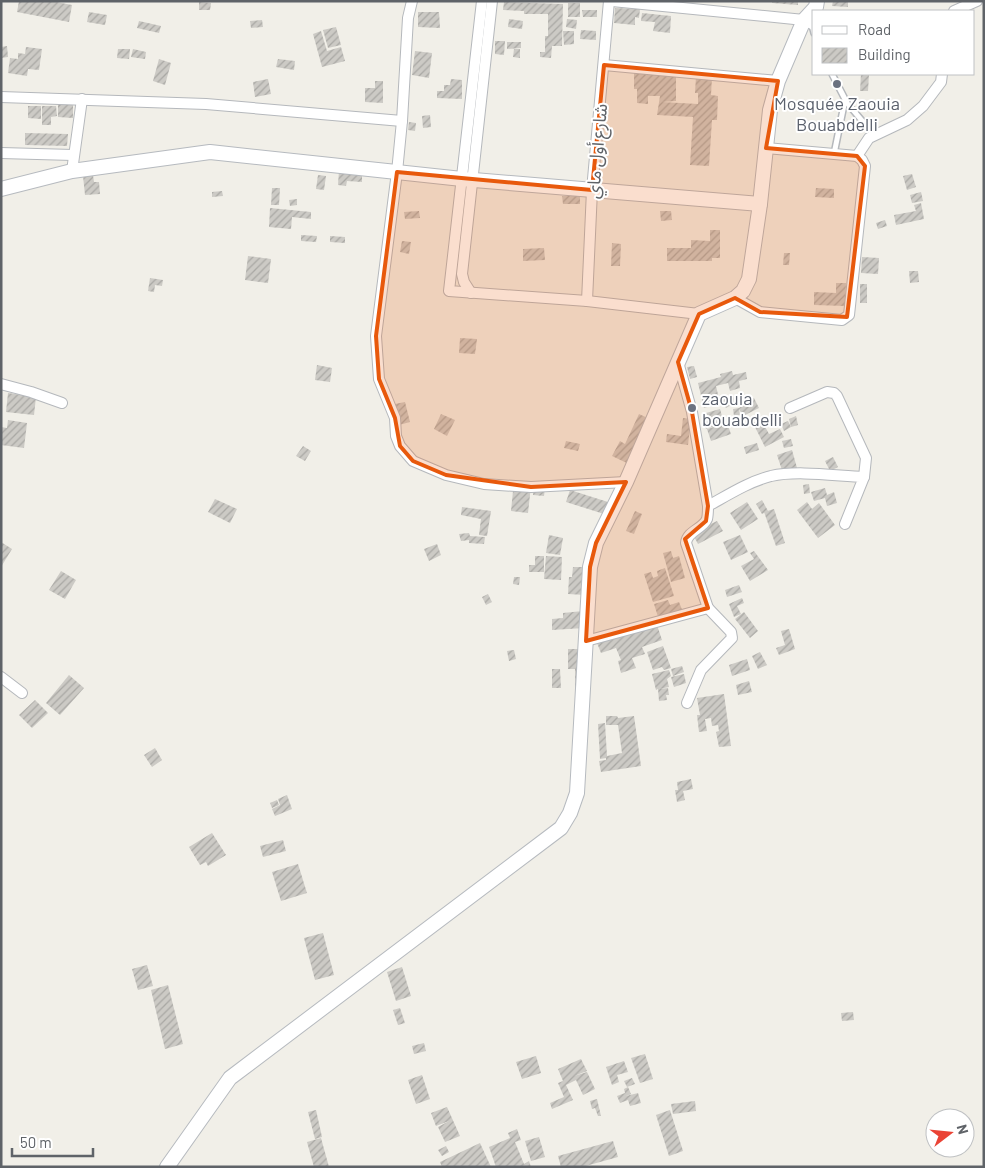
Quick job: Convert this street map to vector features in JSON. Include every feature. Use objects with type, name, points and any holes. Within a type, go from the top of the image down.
[{"type":"street","points":[[412,1],[408,18],[402,121],[376,336],[379,379],[395,418],[396,436],[400,446],[414,461],[446,475],[484,484],[532,488],[626,482]]},
{"type":"street","points":[[471,293],[464,282],[462,274],[467,180],[482,1]]},
{"type":"street","points":[[492,1],[467,180],[449,291],[586,301],[698,314],[735,298],[743,291],[749,279],[760,204],[770,110],[778,81],[811,26],[611,1]]},
{"type":"street","name":"شارع أول ماي","points":[[586,301],[592,190],[611,1]]},
{"type":"street","points":[[956,10],[975,2]]},
{"type":"street","points":[[604,65],[778,81]]},
{"type":"street","points":[[857,156],[869,138],[907,120],[923,106],[941,82],[942,75]]},
{"type":"street","points":[[1,96],[206,104],[402,121]]},
{"type":"street","points":[[72,172],[82,100]]},
{"type":"street","points":[[735,298],[760,312],[842,320],[849,314],[864,166],[862,160],[857,156],[766,148]]},
{"type":"street","points":[[1,189],[72,172],[210,152],[467,180],[760,204]]},
{"type":"street","points":[[1,153],[74,156]]},
{"type":"street","points":[[167,1167],[230,1078],[561,828],[570,813],[577,793],[590,567],[596,542],[626,482],[698,314]]},
{"type":"street","points":[[678,362],[692,412],[708,506],[706,521],[687,537],[686,543],[708,608],[731,632],[732,638],[701,670],[687,703]]},
{"type":"street","points":[[1,384],[31,392],[62,404]]},
{"type":"street","points":[[790,408],[827,392],[834,393],[837,396],[866,458],[864,477],[845,524]]},
{"type":"street","points":[[708,506],[750,483],[772,476],[807,474],[864,477]]},
{"type":"street","points":[[586,641],[708,608]]},
{"type":"street","points":[[1,677],[22,693]]},
{"type":"lane","points":[[832,75],[845,100],[875,136]]},
{"type":"lane","points":[[834,154],[845,100]]},
{"type":"highlighted area","points":[[604,65],[778,81],[766,148],[857,156],[865,166],[847,317],[760,312],[735,298],[699,314],[678,362],[692,412],[708,506],[706,521],[685,539],[708,608],[586,641],[590,567],[596,543],[626,482],[531,487],[446,475],[413,461],[400,446],[395,418],[379,379],[376,336],[397,172],[592,190]]},
{"type":"building","points":[[19,1],[51,1],[72,5],[69,22],[17,12]]},
{"type":"building","points":[[772,1],[798,1],[798,5],[772,3]]},
{"type":"building","points":[[833,1],[848,1],[848,7],[832,6]]},
{"type":"building","points":[[199,2],[211,3],[210,10],[199,10]]},
{"type":"building","points":[[504,2],[563,4],[562,46],[552,46],[551,58],[540,57],[540,52],[545,52],[545,36],[548,36],[548,14],[524,14],[524,11],[503,10]]},
{"type":"building","points":[[568,3],[580,3],[580,17],[568,17]]},
{"type":"building","points":[[615,8],[640,9],[639,18],[635,17],[635,25],[614,23]]},
{"type":"building","points":[[582,10],[597,10],[597,17],[583,17]]},
{"type":"building","points":[[89,12],[107,15],[105,25],[87,22]]},
{"type":"building","points":[[418,12],[439,12],[440,28],[418,27]]},
{"type":"building","points":[[642,13],[671,16],[670,33],[653,31],[655,22],[641,21]]},
{"type":"building","points":[[509,19],[523,21],[522,29],[508,27]]},
{"type":"building","points":[[567,19],[577,20],[576,29],[566,27]]},
{"type":"building","points":[[262,20],[263,27],[251,28],[250,21]]},
{"type":"building","points":[[139,21],[161,26],[159,33],[137,28]]},
{"type":"building","points":[[336,27],[341,45],[328,48],[323,30]]},
{"type":"building","points":[[581,30],[596,31],[596,40],[580,39]]},
{"type":"building","points":[[321,31],[327,51],[341,47],[345,61],[322,67],[313,34]]},
{"type":"building","points":[[563,31],[574,31],[574,44],[564,45]]},
{"type":"building","points":[[495,41],[505,41],[504,55],[495,54]]},
{"type":"building","points":[[507,42],[521,42],[521,48],[507,49]]},
{"type":"building","points":[[7,46],[8,57],[1,58],[1,47]]},
{"type":"building","points":[[26,47],[42,49],[39,70],[28,69],[27,76],[8,73],[10,58],[18,59],[18,53],[25,54]]},
{"type":"building","points":[[118,49],[130,49],[129,59],[117,58]]},
{"type":"building","points":[[133,49],[146,52],[145,59],[131,57]]},
{"type":"building","points":[[514,49],[520,49],[520,58],[513,57]]},
{"type":"building","points":[[415,51],[432,53],[429,78],[412,75]]},
{"type":"building","points":[[159,59],[171,63],[165,85],[153,81]]},
{"type":"building","points":[[278,59],[295,61],[294,70],[276,67]]},
{"type":"building","points":[[634,72],[676,74],[676,101],[662,102],[698,104],[698,93],[695,93],[696,76],[712,77],[711,95],[718,96],[717,120],[712,120],[709,166],[690,165],[693,117],[657,115],[660,96],[648,96],[648,104],[637,103],[637,89],[634,89]]},
{"type":"building","points":[[861,75],[869,75],[868,91],[860,91]]},
{"type":"building","points":[[268,79],[271,94],[255,97],[253,82]]},
{"type":"building","points":[[451,79],[462,80],[462,99],[437,98],[437,91],[444,91],[444,85],[450,85]]},
{"type":"building","points":[[375,81],[383,81],[383,103],[365,102],[365,88],[375,88]]},
{"type":"building","points":[[58,103],[73,103],[73,118],[58,117]]},
{"type":"building","points":[[28,106],[41,106],[41,119],[28,118]]},
{"type":"building","points":[[42,106],[56,106],[57,116],[51,117],[51,125],[42,125]]},
{"type":"building","points":[[430,115],[431,127],[423,128],[422,116]]},
{"type":"building","points":[[409,122],[416,123],[415,131],[408,130]]},
{"type":"building","points":[[25,133],[68,134],[67,146],[25,145]]},
{"type":"building","points":[[339,170],[362,171],[362,182],[347,181],[346,186],[338,185]]},
{"type":"building","points":[[912,174],[916,187],[907,190],[903,176]]},
{"type":"building","points":[[93,175],[94,182],[99,182],[100,194],[85,195],[83,176]]},
{"type":"building","points":[[318,175],[326,176],[324,190],[316,189]]},
{"type":"building","points":[[272,188],[280,188],[279,205],[271,205]]},
{"type":"building","points":[[816,188],[834,189],[834,198],[815,197]]},
{"type":"building","points":[[222,191],[223,196],[212,197],[212,192]]},
{"type":"building","points":[[921,192],[923,201],[912,203],[910,195]]},
{"type":"building","points":[[562,196],[580,196],[580,204],[563,204]]},
{"type":"building","points":[[297,199],[297,205],[290,206],[289,200]]},
{"type":"building","points":[[921,203],[924,219],[896,225],[894,215],[916,211],[914,205]]},
{"type":"building","points":[[270,208],[311,212],[311,219],[292,217],[291,229],[269,227]]},
{"type":"building","points":[[419,211],[420,218],[405,219],[404,212]]},
{"type":"building","points":[[660,211],[671,211],[672,220],[661,221]]},
{"type":"building","points":[[885,220],[887,226],[878,229],[876,223]]},
{"type":"building","points":[[710,230],[720,230],[720,258],[712,258],[712,261],[667,261],[667,248],[691,248],[691,240],[710,241]]},
{"type":"building","points":[[301,235],[317,236],[316,242],[301,241]]},
{"type":"building","points":[[330,236],[345,237],[345,243],[330,242]]},
{"type":"building","points":[[402,241],[411,242],[409,254],[400,252]]},
{"type":"building","points":[[612,243],[621,244],[620,266],[611,266]]},
{"type":"building","points":[[544,248],[545,260],[523,261],[523,249]]},
{"type":"building","points":[[784,253],[790,253],[789,265],[783,265]]},
{"type":"building","points":[[248,256],[271,259],[268,283],[245,280]]},
{"type":"building","points":[[862,257],[879,258],[878,274],[861,273]]},
{"type":"building","points":[[909,271],[918,271],[919,282],[910,283]]},
{"type":"building","points":[[150,278],[163,280],[162,286],[155,285],[154,292],[148,291]]},
{"type":"building","points":[[836,283],[846,283],[845,306],[814,305],[814,292],[836,293]]},
{"type":"building","points":[[860,284],[867,284],[867,303],[860,303]]},
{"type":"building","points":[[460,338],[477,339],[475,354],[459,353]]},
{"type":"building","points":[[317,365],[332,368],[330,382],[315,380]]},
{"type":"building","points":[[694,366],[697,377],[690,379],[687,367]]},
{"type":"building","points":[[732,371],[733,375],[746,372],[747,379],[739,381],[740,388],[730,391],[728,383],[716,386],[720,403],[704,408],[698,383],[721,377],[720,374]]},
{"type":"building","points":[[8,393],[36,397],[34,415],[6,412]]},
{"type":"building","points":[[732,394],[737,402],[726,408],[722,400]]},
{"type":"building","points":[[754,398],[759,408],[743,416],[739,409],[740,415],[734,416],[733,409],[739,408]]},
{"type":"building","points":[[405,402],[410,422],[399,425],[395,404]]},
{"type":"building","points":[[720,409],[724,423],[706,429],[704,422],[708,421],[706,413]]},
{"type":"building","points":[[441,414],[455,420],[447,436],[434,429]]},
{"type":"building","points":[[639,414],[652,420],[631,465],[612,456],[620,441],[625,444]]},
{"type":"building","points":[[777,415],[780,422],[768,426],[766,419]]},
{"type":"building","points":[[796,416],[798,425],[791,427],[789,419]]},
{"type":"building","points":[[683,418],[691,419],[688,445],[666,442],[667,434],[681,436]]},
{"type":"building","points":[[761,419],[769,434],[780,429],[784,437],[765,447],[753,423]]},
{"type":"building","points":[[8,420],[27,423],[24,448],[1,445],[1,427],[7,428]]},
{"type":"building","points":[[788,421],[791,427],[784,431],[781,424]]},
{"type":"building","points":[[727,423],[731,434],[711,441],[707,429]]},
{"type":"building","points":[[791,439],[793,446],[784,448],[782,441]]},
{"type":"building","points":[[566,441],[580,444],[578,451],[564,448]]},
{"type":"building","points":[[757,443],[759,450],[746,454],[744,447]]},
{"type":"building","points":[[303,446],[311,451],[305,461],[296,456]]},
{"type":"building","points":[[792,450],[797,468],[783,473],[777,455]]},
{"type":"building","points":[[833,457],[838,467],[830,471],[825,461]]},
{"type":"building","points":[[809,484],[810,493],[804,494],[803,485]]},
{"type":"building","points":[[523,485],[531,486],[528,513],[511,511],[513,491],[522,492]]},
{"type":"building","points":[[534,486],[545,488],[544,496],[533,495]]},
{"type":"building","points":[[825,488],[827,495],[834,492],[837,503],[827,506],[825,498],[814,501],[811,492]]},
{"type":"building","points":[[570,490],[608,502],[604,514],[566,502]]},
{"type":"building","points":[[215,499],[237,509],[230,523],[208,512]]},
{"type":"building","points":[[762,500],[768,511],[762,514],[756,504]]},
{"type":"building","points":[[747,502],[758,519],[741,530],[730,513]]},
{"type":"building","points":[[807,502],[812,509],[819,503],[835,525],[818,538],[797,510]]},
{"type":"building","points":[[462,507],[491,511],[487,536],[479,535],[481,519],[461,515]]},
{"type":"building","points":[[774,509],[785,543],[776,546],[764,512]]},
{"type":"building","points":[[635,511],[642,514],[634,534],[626,531]]},
{"type":"building","points":[[717,521],[723,531],[698,544],[692,533]]},
{"type":"building","points":[[469,533],[470,536],[485,537],[484,544],[469,543],[469,540],[461,541],[459,534]]},
{"type":"building","points":[[549,535],[563,538],[560,555],[546,553]]},
{"type":"building","points":[[740,535],[748,552],[731,560],[723,542]]},
{"type":"building","points":[[1,542],[12,549],[1,567]]},
{"type":"building","points":[[437,544],[441,555],[429,561],[424,549]]},
{"type":"building","points":[[671,551],[673,558],[679,556],[685,578],[671,582],[663,553]]},
{"type":"building","points":[[754,551],[768,570],[750,581],[741,566],[754,559],[750,553]]},
{"type":"building","points":[[535,556],[544,556],[544,572],[529,572],[529,565],[535,565]]},
{"type":"building","points":[[546,556],[562,557],[561,580],[544,579]]},
{"type":"building","points":[[573,567],[585,567],[585,595],[568,594],[569,577],[572,577]]},
{"type":"building","points":[[665,568],[674,596],[653,602],[644,574],[651,572],[653,578],[658,576],[657,571]]},
{"type":"building","points":[[61,571],[76,580],[65,599],[49,590]]},
{"type":"building","points":[[514,577],[520,577],[519,585],[513,584]]},
{"type":"building","points":[[739,585],[742,592],[727,597],[725,590]]},
{"type":"building","points":[[488,594],[492,602],[486,605],[482,597]]},
{"type":"building","points":[[742,598],[744,603],[737,606],[741,614],[734,617],[729,604]]},
{"type":"building","points":[[668,600],[670,605],[679,602],[683,612],[659,620],[654,604]]},
{"type":"building","points":[[583,611],[584,628],[552,630],[552,619],[563,618],[563,613]]},
{"type":"building","points":[[744,612],[758,631],[750,638],[735,619]]},
{"type":"building","points":[[657,625],[662,640],[642,647],[645,654],[632,658],[636,668],[621,673],[618,661],[621,660],[616,648],[601,653],[597,643]]},
{"type":"building","points":[[789,629],[795,649],[779,655],[776,648],[785,645],[781,631]]},
{"type":"building","points":[[663,646],[671,668],[664,670],[662,667],[653,670],[647,652]]},
{"type":"building","points":[[568,649],[584,649],[584,690],[575,690],[575,669],[568,669]]},
{"type":"building","points":[[514,650],[516,659],[509,661],[507,651]]},
{"type":"building","points":[[760,652],[767,665],[758,669],[752,656]]},
{"type":"building","points":[[747,659],[750,670],[732,676],[729,665]]},
{"type":"building","points":[[682,666],[684,672],[673,676],[671,669]]},
{"type":"building","points":[[552,669],[560,669],[561,688],[552,688]]},
{"type":"building","points":[[669,670],[671,676],[667,679],[669,687],[659,689],[668,688],[669,695],[666,695],[667,700],[659,701],[658,689],[656,690],[652,674]]},
{"type":"building","points":[[684,674],[686,683],[674,687],[671,677]]},
{"type":"building","points":[[69,675],[84,688],[60,715],[46,703]]},
{"type":"building","points":[[749,681],[752,692],[738,695],[736,685]]},
{"type":"building","points":[[724,694],[731,746],[719,747],[716,732],[719,731],[718,725],[712,726],[711,718],[705,719],[707,731],[699,732],[697,715],[700,715],[697,698]]},
{"type":"building","points":[[35,700],[48,713],[32,728],[19,715]]},
{"type":"building","points":[[606,716],[617,716],[618,718],[634,716],[641,766],[601,772],[599,761],[606,760],[606,758],[600,759],[598,724],[605,723],[607,756],[622,753],[618,725],[606,725]]},
{"type":"building","points":[[155,748],[162,760],[152,767],[144,755]]},
{"type":"building","points":[[691,779],[693,789],[683,791],[685,800],[677,802],[675,790],[678,790],[677,782]]},
{"type":"building","points":[[287,795],[292,809],[275,816],[272,809],[280,805],[278,799]]},
{"type":"building","points":[[277,800],[279,805],[272,808],[270,803]]},
{"type":"building","points":[[212,833],[226,855],[208,866],[206,862],[200,865],[189,847]]},
{"type":"building","points":[[283,840],[286,851],[263,857],[260,846]]},
{"type":"building","points":[[298,864],[307,893],[281,901],[272,872]]},
{"type":"building","points":[[323,933],[334,975],[315,980],[304,938]]},
{"type":"building","points":[[147,965],[153,986],[138,990],[132,969]]},
{"type":"building","points":[[402,967],[411,996],[396,1001],[387,972]]},
{"type":"building","points":[[168,985],[183,1044],[165,1049],[151,990]]},
{"type":"building","points":[[400,1008],[405,1023],[398,1025],[393,1010]]},
{"type":"building","points":[[853,1012],[854,1020],[842,1021],[841,1013]]},
{"type":"building","points":[[424,1043],[426,1051],[414,1054],[412,1046]]},
{"type":"building","points":[[645,1054],[653,1079],[640,1083],[631,1058]]},
{"type":"building","points":[[536,1056],[541,1073],[522,1079],[516,1062]]},
{"type":"building","points":[[581,1059],[587,1071],[574,1076],[587,1072],[595,1089],[583,1095],[576,1080],[566,1085],[573,1100],[552,1109],[550,1103],[564,1097],[558,1083],[563,1081],[558,1069]]},
{"type":"building","points":[[624,1061],[628,1072],[617,1075],[619,1082],[612,1085],[606,1067]]},
{"type":"building","points":[[422,1075],[430,1099],[416,1104],[408,1080]]},
{"type":"building","points":[[632,1078],[635,1084],[627,1087],[624,1081]]},
{"type":"building","points":[[628,1087],[631,1094],[626,1096],[638,1093],[641,1103],[630,1106],[628,1100],[620,1103],[617,1096],[625,1093],[624,1089]]},
{"type":"building","points":[[597,1099],[601,1116],[598,1116],[595,1108],[592,1109],[590,1101]]},
{"type":"building","points":[[695,1101],[696,1111],[673,1114],[671,1104]]},
{"type":"building","points":[[447,1107],[460,1136],[445,1142],[438,1127],[449,1121],[436,1126],[431,1113]]},
{"type":"building","points":[[316,1110],[322,1137],[315,1139],[308,1112]]},
{"type":"building","points":[[670,1110],[683,1151],[669,1156],[656,1115]]},
{"type":"building","points":[[517,1129],[521,1140],[515,1142],[524,1164],[529,1161],[531,1167],[496,1167],[489,1147],[510,1138],[508,1133]]},
{"type":"building","points":[[539,1137],[545,1157],[531,1161],[525,1141]]},
{"type":"building","points":[[321,1138],[329,1167],[314,1167],[307,1142]]},
{"type":"building","points":[[613,1141],[618,1157],[582,1167],[561,1167],[558,1156]]},
{"type":"building","points":[[480,1143],[491,1167],[442,1167],[440,1162]]},
{"type":"building","points":[[446,1146],[449,1152],[442,1156],[438,1150]]},
{"type":"place","name":"Mosquée Zaouia Bouabdelli","points":[[837,84]]},
{"type":"place","name":"zaouia bouabdelli","points":[[692,408]]}]
